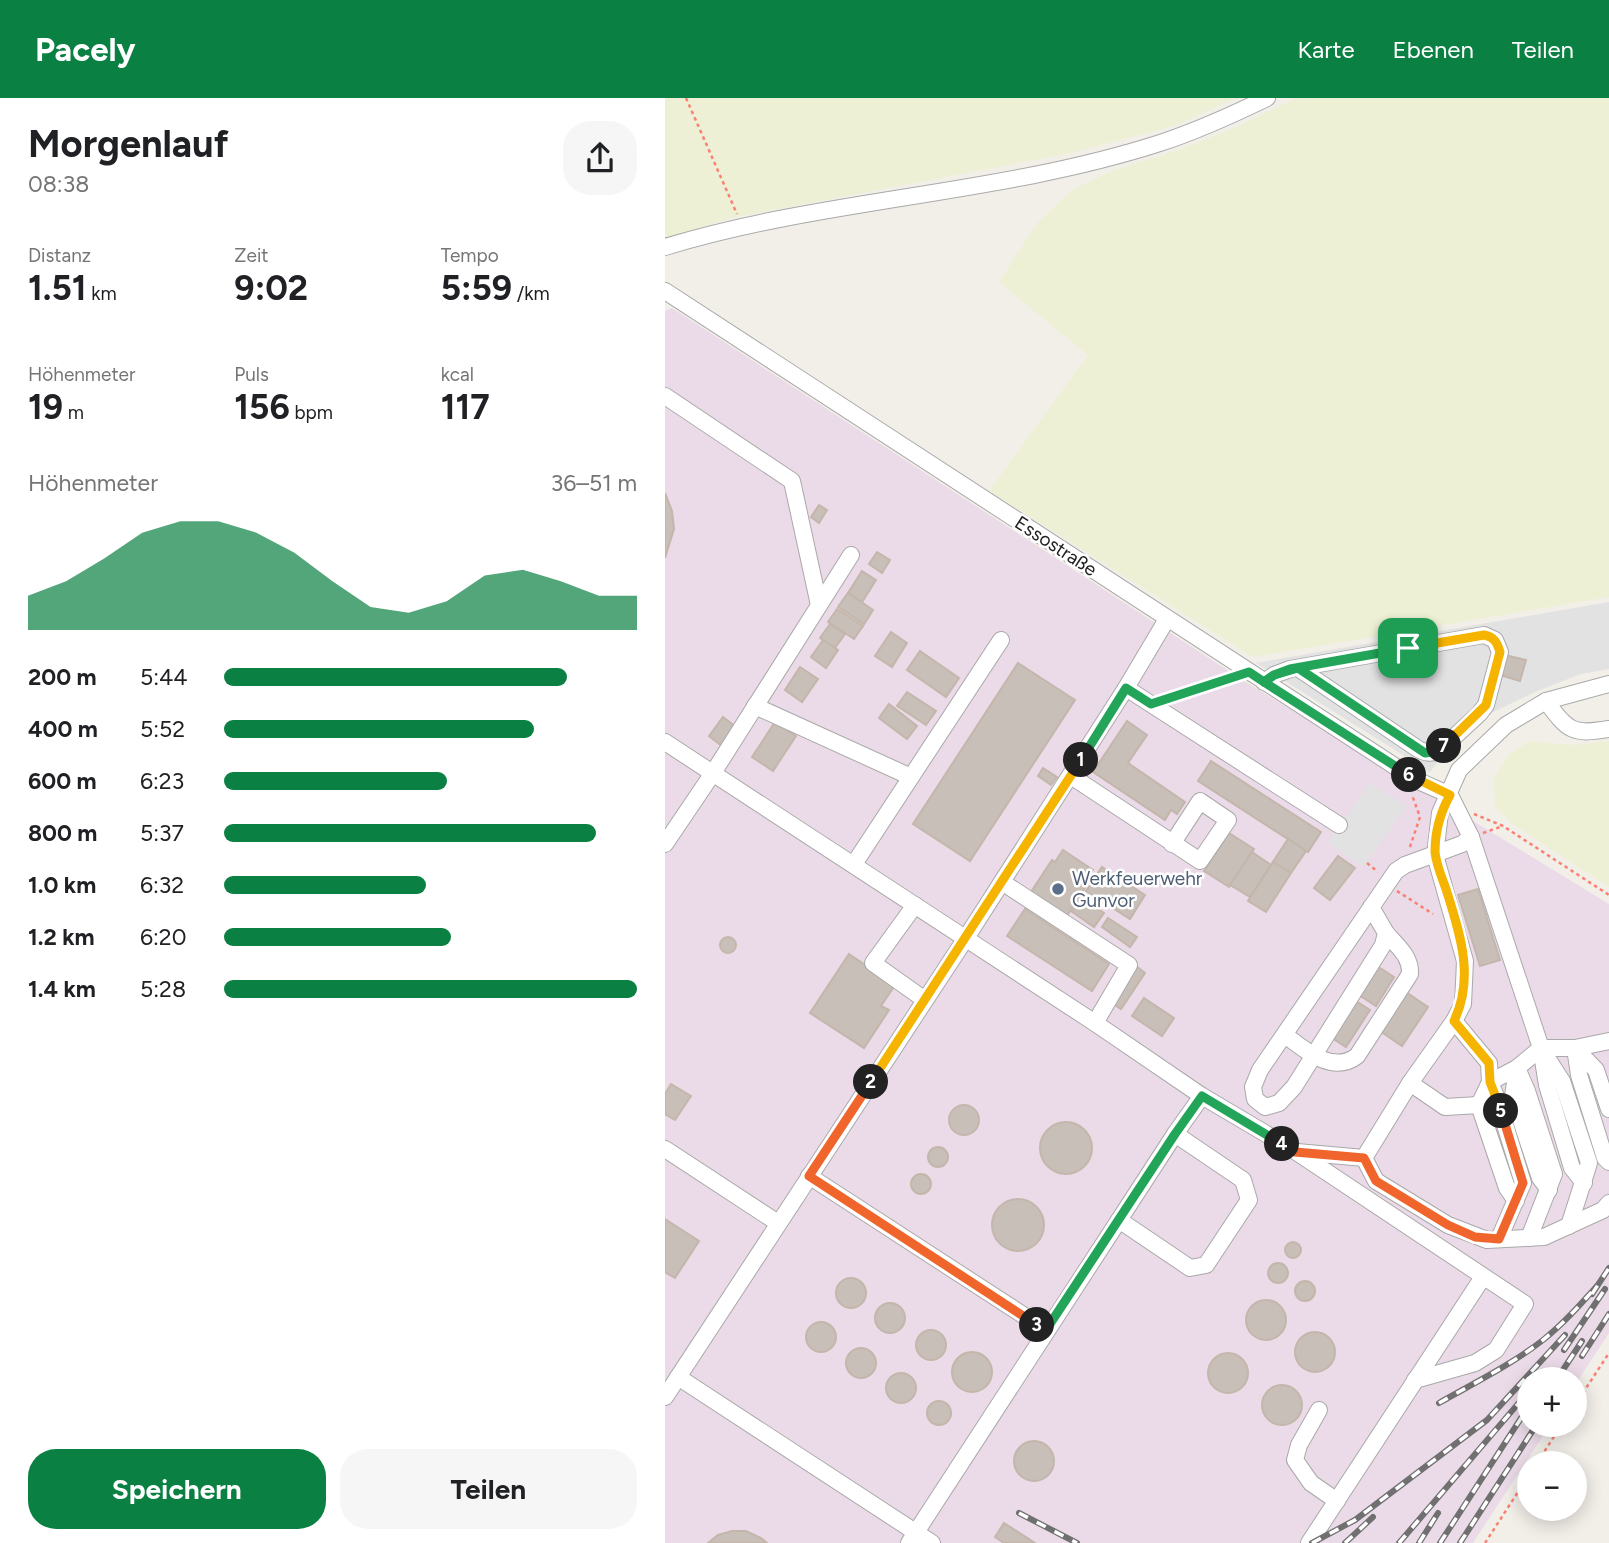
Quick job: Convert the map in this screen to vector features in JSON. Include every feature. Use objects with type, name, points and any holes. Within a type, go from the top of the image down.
[{"type":"street","points":[[665,247],[742,226],[990,183],[1094,160],[1194,132],[1268,98]]},
{"type":"street","name":"Essostraße","points":[[665,291],[1416,780],[1450,795]]},
{"type":"street","points":[[665,396],[792,481],[819,605]]},
{"type":"street","points":[[665,844],[713,774],[851,555]]},
{"type":"street","points":[[665,1397],[967,938],[1167,619]]},
{"type":"street","points":[[1264,682],[1274,675],[1298,668],[1484,635],[1495,640],[1500,652],[1486,705],[1439,751],[1432,753],[1418,749],[1298,668]]},
{"type":"street","points":[[854,864],[1001,640]]},
{"type":"street","points":[[1364,1158],[1410,1083],[1454,1021],[1462,1004],[1465,961],[1435,855],[1440,813],[1459,770],[1506,725],[1546,701],[1609,684]]},
{"type":"street","points":[[1126,688],[1339,825]]},
{"type":"street","points":[[1546,701],[1569,729],[1583,733],[1609,729]]},
{"type":"street","points":[[755,706],[911,777]]},
{"type":"street","points":[[665,742],[967,938],[1202,1096],[1295,1152],[1525,1304],[1496,1350],[1475,1363],[1415,1380]]},
{"type":"street","points":[[1071,776],[1172,844]]},
{"type":"street","points":[[1450,795],[1461,812],[1471,837],[1541,1048],[1562,1081],[1589,1163],[1569,1226]]},
{"type":"street","points":[[1386,933],[1383,945],[1294,1087],[1279,1103],[1265,1107],[1255,1099],[1253,1087],[1260,1070],[1396,871],[1405,865],[1462,844],[1471,837]]},
{"type":"street","points":[[1002,882],[1129,965],[1095,1023]]},
{"type":"street","points":[[915,905],[873,963],[925,1000]]},
{"type":"street","points":[[1285,1034],[1313,1056],[1337,1063],[1349,1062],[1357,1056],[1410,974],[1406,955],[1386,933],[1371,907]]},
{"type":"street","points":[[1454,1021],[1489,1063],[1490,1082],[1523,1183],[1499,1239]]},
{"type":"street","points":[[1516,1201],[1507,1188],[1479,1105],[1490,1082],[1517,1068],[1541,1048],[1575,1048],[1609,1042]]},
{"type":"street","points":[[1575,1048],[1596,1070],[1609,1109]]},
{"type":"street","points":[[1575,1048],[1579,1075],[1605,1158],[1609,1162]]},
{"type":"street","points":[[1517,1068],[1513,1096],[1540,1178],[1549,1190],[1529,1238]]},
{"type":"street","points":[[1410,1083],[1445,1107],[1479,1105]]},
{"type":"street","points":[[913,1538],[1046,1330],[1202,1096]]},
{"type":"street","points":[[1119,1220],[1190,1268],[1206,1265],[1249,1200],[1243,1180],[1175,1134]]},
{"type":"street","points":[[665,1149],[778,1223]]},
{"type":"street","points":[[1295,1152],[1364,1158]]},
{"type":"street","points":[[1364,1158],[1376,1181],[1448,1225],[1475,1237],[1544,1237],[1606,1207],[1609,1192]]},
{"type":"street","points":[[809,1176],[1046,1330]]},
{"type":"street","points":[[1309,1543],[1483,1277]]},
{"type":"street","points":[[678,1377],[913,1538],[932,1543]]},
{"type":"street","points":[[1319,1410],[1299,1445],[1295,1460],[1311,1483],[1337,1501]]},
{"type":"path","points":[[686,98],[742,226]]},
{"type":"path","points":[[1151,704],[1249,672]]},
{"type":"path","points":[[1405,865],[1420,817],[1414,796],[1406,791]]},
{"type":"path","points":[[1461,812],[1476,814],[1503,826],[1609,895]]},
{"type":"path","points":[[1587,1387],[1609,1353]]},
{"type":"path","points":[[1486,1543],[1517,1494]]},
{"type":"shaded area","points":[[672,308],[1241,679],[1609,904],[1609,1333],[1587,1367],[1517,1367],[1517,1437],[1542,1437],[1533,1451],[1517,1451],[1517,1476],[1473,1543],[665,1543],[665,311]]},
{"type":"shaded area","points":[[1609,602],[1609,669],[1581,674],[1487,715],[1452,744],[1430,772],[1256,663]]},
{"type":"shaded area","points":[[1370,783],[1406,806],[1364,867],[1328,843]]},
{"type":"green space","points":[[665,98],[1236,98],[1177,125],[1067,154],[731,218],[665,239]]},
{"type":"green space","points":[[1297,98],[1609,98],[1609,597],[1253,657],[989,491],[1088,355],[999,282],[1037,223],[1072,190],[1111,171],[1176,151],[1232,129]]},
{"type":"green space","points":[[1529,741],[1570,745],[1609,741],[1609,887],[1512,824],[1495,806],[1494,779],[1508,755]]},
{"type":"building","points":[[665,493],[672,511],[674,529],[665,558]]},
{"type":"building","points":[[819,505],[827,510],[819,523],[811,517]]},
{"type":"building","points":[[877,552],[890,560],[882,573],[869,564]]},
{"type":"building","points":[[862,571],[876,580],[862,602],[848,593]]},
{"type":"building","points":[[848,593],[873,610],[864,624],[838,607]]},
{"type":"building","points":[[837,609],[863,626],[854,639],[828,622]]},
{"type":"building","points":[[830,624],[845,634],[835,648],[820,638]]},
{"type":"building","points":[[891,632],[907,643],[892,667],[875,656]]},
{"type":"building","points":[[823,640],[838,650],[826,668],[811,657]]},
{"type":"building","points":[[920,651],[959,678],[946,697],[907,670]]},
{"type":"building","points":[[1505,655],[1526,660],[1520,681],[1500,675]]},
{"type":"building","points":[[1018,663],[1075,700],[970,861],[913,824]]},
{"type":"building","points":[[800,667],[818,679],[802,702],[785,690]]},
{"type":"building","points":[[907,692],[936,711],[926,725],[897,706]]},
{"type":"building","points":[[889,704],[917,726],[907,739],[879,718]]},
{"type":"building","points":[[723,717],[736,727],[722,746],[709,736]]},
{"type":"building","points":[[1127,721],[1147,735],[1128,763],[1185,802],[1177,814],[1171,810],[1165,820],[1093,772]]},
{"type":"building","points":[[775,722],[796,736],[773,771],[752,757]]},
{"type":"building","points":[[1211,761],[1321,832],[1308,852],[1198,781]]},
{"type":"building","points":[[1043,768],[1057,777],[1051,785],[1038,776]]},
{"type":"building","points":[[1229,833],[1254,849],[1229,887],[1204,871]]},
{"type":"building","points":[[1288,839],[1306,851],[1291,873],[1273,862]]},
{"type":"building","name":"Werkfeuerwehr Gunvor","points":[[1063,850],[1093,870],[1085,881],[1088,883],[1065,919],[1029,895],[1052,860],[1055,862]]},
{"type":"building","points":[[1252,852],[1271,865],[1250,897],[1230,885]]},
{"type":"building","points":[[1338,856],[1355,868],[1330,900],[1314,888]]},
{"type":"building","points":[[1273,862],[1291,873],[1266,912],[1248,901]]},
{"type":"building","points":[[1102,867],[1145,895],[1130,919],[1086,891]]},
{"type":"building","points":[[1478,889],[1500,960],[1480,966],[1458,895]]},
{"type":"building","points":[[1080,897],[1104,913],[1094,927],[1071,911]]},
{"type":"building","points":[[1025,909],[1109,964],[1092,991],[1007,936]]},
{"type":"building","points":[[1108,918],[1137,937],[1130,947],[1102,927]]},
{"type":"building","points":[[728,937],[734,939],[734,951],[728,953],[722,951],[720,945],[722,939]]},
{"type":"building","points":[[849,954],[895,985],[881,1006],[889,1010],[864,1048],[810,1013]]},
{"type":"building","points":[[1136,966],[1145,973],[1121,1009],[1112,1003]]},
{"type":"building","points":[[1377,966],[1394,977],[1376,1006],[1359,995]]},
{"type":"building","points":[[1403,990],[1428,1007],[1402,1046],[1377,1029]]},
{"type":"building","points":[[1144,998],[1174,1018],[1162,1036],[1132,1016]]},
{"type":"building","points":[[1356,1001],[1370,1010],[1346,1047],[1332,1038]]},
{"type":"building","points":[[671,1084],[691,1096],[675,1120],[665,1114],[665,1094]]},
{"type":"building","points":[[964,1105],[974,1110],[979,1120],[974,1130],[964,1135],[954,1130],[949,1120],[954,1110]]},
{"type":"building","points":[[1066,1122],[1076,1124],[1084,1130],[1090,1138],[1090,1158],[1084,1166],[1076,1172],[1066,1174],[1056,1172],[1048,1166],[1042,1158],[1040,1148],[1042,1138],[1048,1130],[1056,1124]]},
{"type":"building","points":[[934,1147],[942,1147],[948,1157],[942,1167],[934,1167],[928,1161],[928,1153]]},
{"type":"building","points":[[917,1174],[925,1174],[931,1184],[925,1194],[917,1194],[911,1188],[911,1180]]},
{"type":"building","points":[[1018,1199],[1028,1201],[1036,1207],[1042,1215],[1042,1235],[1036,1243],[1028,1249],[1018,1251],[1008,1249],[1000,1243],[994,1235],[992,1225],[994,1215],[1000,1207],[1008,1201]]},
{"type":"building","points":[[665,1219],[699,1241],[675,1278],[665,1272]]},
{"type":"building","points":[[1293,1242],[1299,1244],[1299,1256],[1293,1258],[1287,1256],[1285,1250],[1287,1244]]},
{"type":"building","points":[[1274,1263],[1282,1263],[1288,1273],[1282,1283],[1274,1283],[1268,1277],[1268,1269]]},
{"type":"building","points":[[851,1278],[861,1283],[866,1293],[861,1303],[851,1308],[841,1303],[836,1293],[841,1283]]},
{"type":"building","points":[[1301,1281],[1309,1281],[1315,1291],[1309,1301],[1301,1301],[1295,1295],[1295,1287]]},
{"type":"building","points":[[1266,1300],[1274,1301],[1280,1306],[1285,1312],[1285,1328],[1280,1334],[1274,1339],[1266,1340],[1258,1339],[1252,1334],[1247,1328],[1246,1320],[1247,1312],[1252,1306],[1258,1301]]},
{"type":"building","points":[[890,1303],[900,1308],[905,1318],[900,1328],[890,1333],[880,1328],[875,1318],[880,1308]]},
{"type":"building","points":[[821,1322],[831,1327],[836,1337],[831,1347],[821,1352],[811,1347],[806,1337],[811,1327]]},
{"type":"building","points":[[931,1330],[941,1335],[946,1345],[941,1355],[931,1360],[921,1355],[916,1345],[921,1335]]},
{"type":"building","points":[[1315,1332],[1323,1333],[1329,1338],[1334,1344],[1334,1360],[1329,1366],[1323,1371],[1315,1372],[1307,1371],[1301,1366],[1296,1360],[1295,1352],[1296,1344],[1301,1338],[1307,1333]]},
{"type":"building","points":[[861,1348],[871,1353],[876,1363],[871,1373],[861,1378],[851,1373],[846,1363],[851,1353]]},
{"type":"building","points":[[972,1352],[980,1353],[986,1358],[991,1364],[991,1380],[986,1386],[980,1391],[972,1392],[964,1391],[958,1386],[953,1380],[952,1372],[953,1364],[958,1358],[964,1353]]},
{"type":"building","points":[[1228,1353],[1236,1354],[1242,1359],[1247,1365],[1247,1381],[1242,1387],[1236,1392],[1228,1393],[1220,1392],[1214,1387],[1209,1381],[1208,1373],[1209,1365],[1214,1359],[1220,1354]]},
{"type":"building","points":[[901,1373],[911,1378],[916,1388],[911,1398],[901,1403],[891,1398],[886,1388],[891,1378]]},
{"type":"building","points":[[1282,1385],[1290,1386],[1296,1391],[1301,1397],[1301,1413],[1296,1419],[1290,1424],[1282,1425],[1274,1424],[1268,1419],[1263,1413],[1262,1405],[1263,1397],[1268,1391],[1274,1386]]},
{"type":"building","points":[[939,1401],[947,1405],[951,1413],[947,1421],[939,1425],[931,1421],[927,1413],[931,1405]]},
{"type":"building","points":[[1034,1441],[1042,1442],[1048,1447],[1053,1453],[1053,1469],[1048,1475],[1042,1480],[1034,1481],[1026,1480],[1020,1475],[1015,1469],[1014,1461],[1015,1453],[1020,1447],[1026,1442]]},
{"type":"building","points":[[1004,1523],[1035,1543],[1004,1543],[995,1537]]},
{"type":"building","points":[[746,1531],[767,1543],[708,1543],[718,1535]]},
{"type":"railway","points":[[1592,1294],[1609,1268]]},
{"type":"railway","points":[[1439,1403],[1531,1349],[1597,1286]]},
{"type":"railway","points":[[1564,1350],[1605,1289]]},
{"type":"railway","points":[[1582,1356],[1609,1314]]},
{"type":"railway","points":[[1312,1543],[1355,1520],[1487,1420],[1565,1335]]},
{"type":"railway","points":[[1565,1367],[1582,1341]]},
{"type":"railway","points":[[1399,1543],[1517,1405]]},
{"type":"railway","points":[[1440,1543],[1517,1424]]},
{"type":"railway","points":[[1460,1543],[1529,1437]]},
{"type":"railway","points":[[1019,1513],[1077,1543]]},
{"type":"railway","points":[[1419,1543],[1438,1513]]},
{"type":"railway","points":[[1345,1543],[1373,1517]]},
{"type":"place","name":"Werkfeuerwehr Gunvor","points":[[1058,889]]},
{"type":"route","points":[[1408,648],[1290,669],[1264,682],[1249,672],[1151,704],[1126,688],[967,938],[809,1176],[1046,1330],[1202,1096],[1295,1152],[1364,1158],[1376,1181],[1448,1225],[1475,1237],[1499,1239],[1523,1183],[1490,1082],[1489,1063],[1454,1021],[1462,1004],[1465,961],[1435,855],[1440,813],[1450,795],[1416,780],[1264,682],[1274,675],[1290,669],[1298,668],[1418,749],[1432,753],[1439,751],[1486,705],[1500,652],[1495,640],[1484,635],[1408,648]]}]
